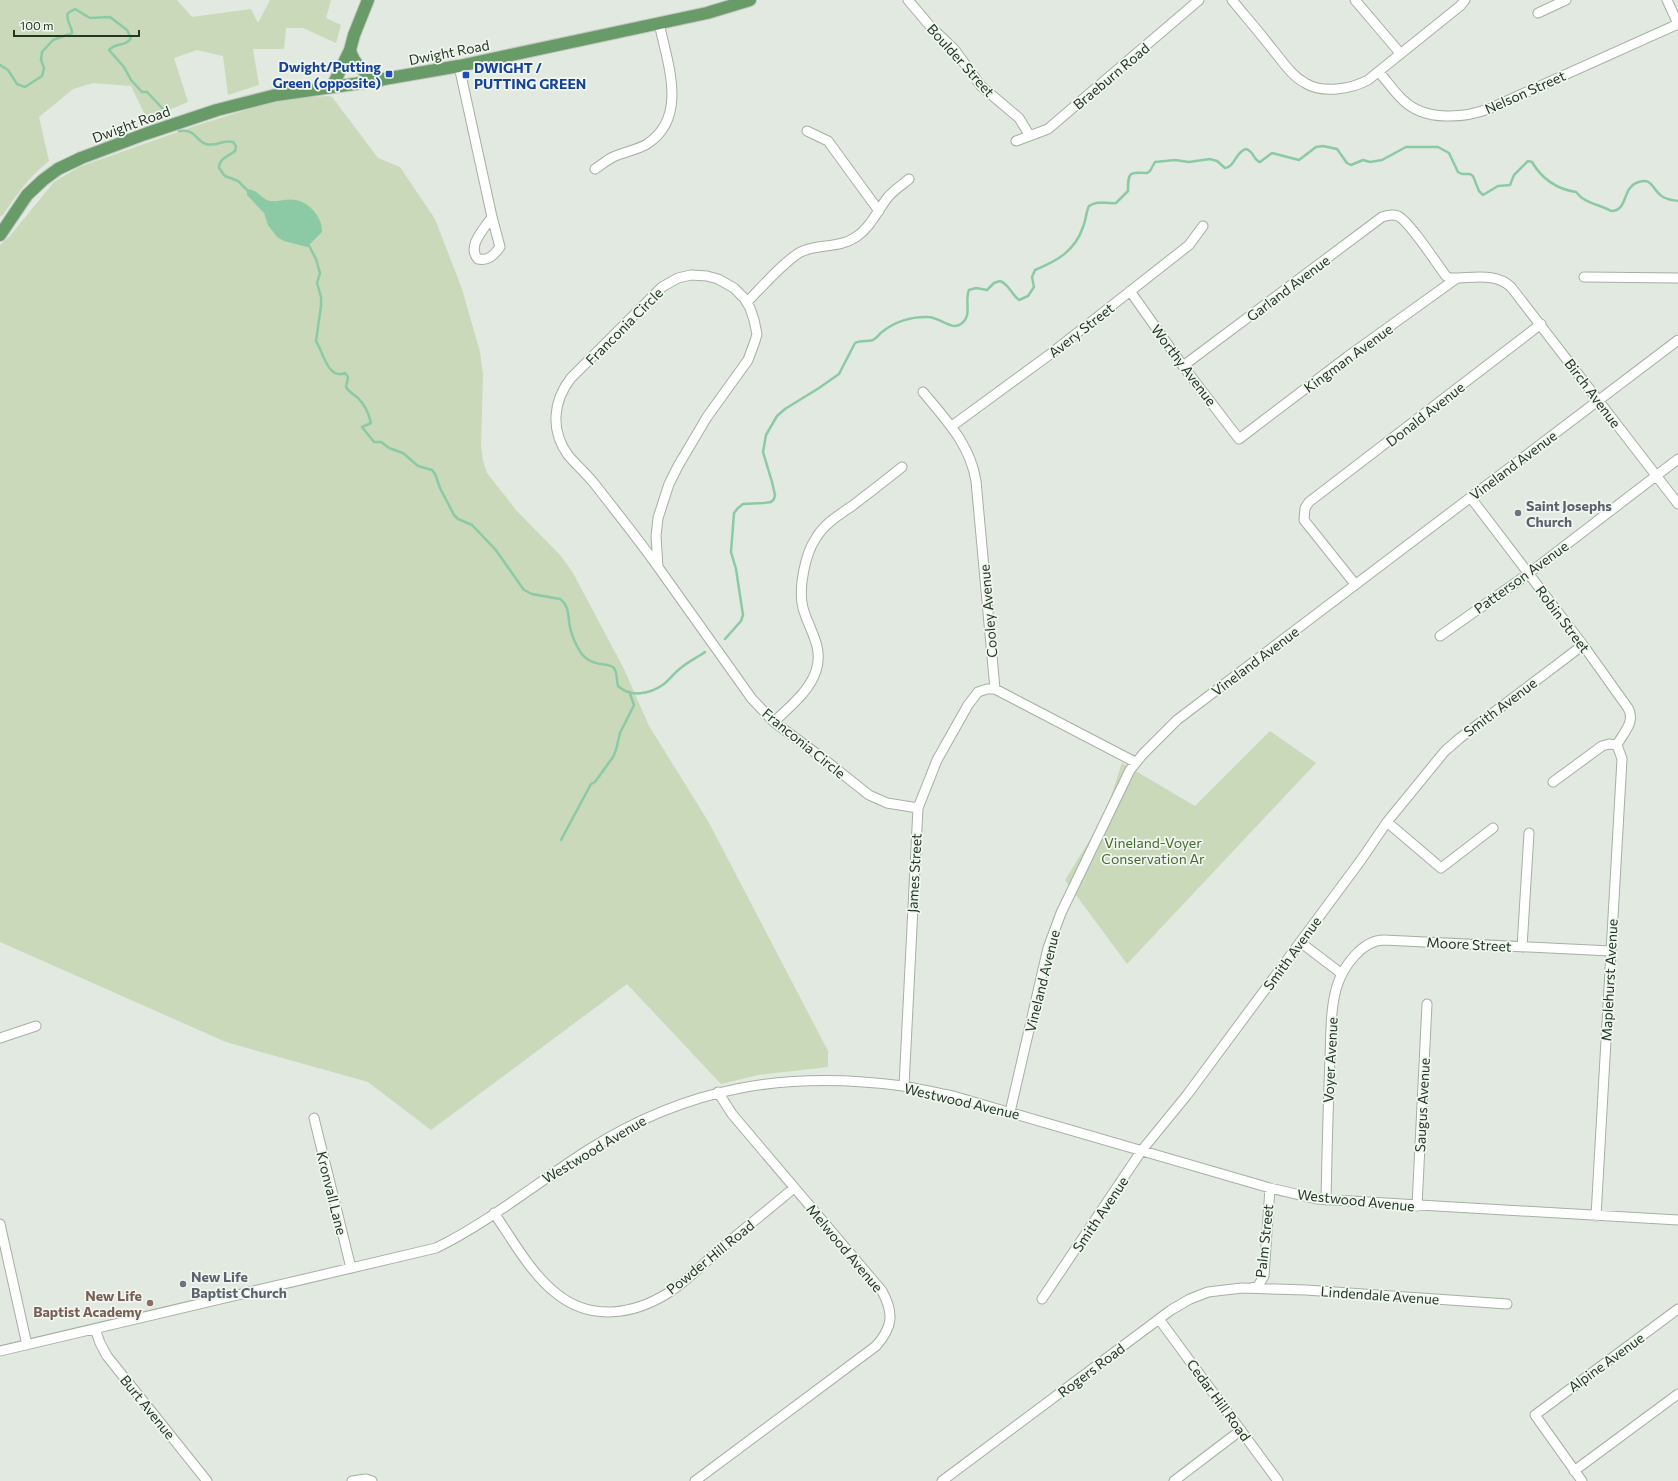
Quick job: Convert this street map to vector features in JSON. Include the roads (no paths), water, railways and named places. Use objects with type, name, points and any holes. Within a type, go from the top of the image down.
[{"type":"main road","points":[[332,87],[350,50],[354,35],[368,0]]},
{"type":"main road","name":"Dwight Road","points":[[0,235],[23,200],[36,186],[58,169],[81,158],[145,134],[235,104],[281,94],[381,80],[459,66],[707,13],[750,0]]},
{"type":"main road","points":[[350,50],[358,67],[366,73],[381,80]]},
{"type":"street","name":"Boulder Street","points":[[908,0],[930,26],[954,49],[981,86],[1019,118],[1030,136]]},
{"type":"street","name":"Braeburn Road","points":[[1016,141],[1048,129],[1199,0]]},
{"type":"street","points":[[1232,0],[1291,72],[1306,84],[1321,88],[1348,87],[1362,83],[1379,72],[1460,6],[1465,0]]},
{"type":"street","points":[[1355,0],[1400,54]]},
{"type":"street","points":[[1538,13],[1566,0]]},
{"type":"street","points":[[1667,0],[1678,24]]},
{"type":"street","points":[[595,169],[614,157],[648,144],[661,132],[669,119],[672,108],[672,94],[659,23]]},
{"type":"street","name":"Nelson Street","points":[[1379,72],[1404,101],[1420,111],[1444,116],[1471,115],[1491,108],[1678,24]]},
{"type":"street","points":[[459,66],[492,217]]},
{"type":"street","points":[[808,131],[828,142],[879,211]]},
{"type":"street","points":[[747,302],[796,254],[805,250],[838,245],[850,240],[865,230],[893,192],[909,179]]},
{"type":"street","name":"Garland Avenue","points":[[1183,366],[1382,217],[1394,215],[1399,217],[1406,223],[1446,276],[1450,278],[1457,278]]},
{"type":"street","name":"Avery Street","points":[[952,426],[1049,355],[1188,245],[1203,226]]},
{"type":"street","name":"Franconia Circle","points":[[658,567],[656,536],[658,518],[669,484],[707,417],[752,353],[755,341],[756,329],[747,302],[734,288],[718,279],[706,276],[691,275],[672,281],[662,287],[567,384],[559,398],[556,410],[556,422],[565,450],[593,481],[658,567],[752,699],[774,722],[869,795],[887,803],[918,808]]},
{"type":"street","name":"Birch Avenue","points":[[1457,278],[1488,277],[1507,283],[1541,324],[1678,504]]},
{"type":"street","points":[[1584,277],[1678,278]]},
{"type":"street","name":"Kingman Avenue","points":[[1239,439],[1347,357],[1457,278]]},
{"type":"street","name":"Worthy Avenue","points":[[1130,291],[1183,366],[1239,439]]},
{"type":"street","name":"Donald Avenue","points":[[1356,584],[1307,525],[1303,515],[1309,502],[1541,324]]},
{"type":"street","name":"Vineland Avenue","points":[[1010,1112],[1052,935],[1121,786],[1135,762],[1177,720],[1678,340]]},
{"type":"street","name":"Cooley Avenue","points":[[922,392],[952,426],[968,454],[974,471],[995,689]]},
{"type":"street","name":"Patterson Avenue","points":[[1440,636],[1528,574],[1678,459]]},
{"type":"street","points":[[774,722],[806,690],[817,667],[817,643],[807,620],[802,602],[804,573],[809,550],[818,534],[830,522],[902,467]]},
{"type":"street","name":"Robin Street","points":[[1471,498],[1619,694],[1631,715],[1630,724],[1617,745]]},
{"type":"street","name":"Smith Avenue","points":[[1042,1299],[1142,1150],[1187,1095],[1387,822],[1440,757],[1460,738],[1582,645]]},
{"type":"street","name":"James Street","points":[[904,1086],[918,808],[937,760],[968,705],[978,692],[987,689],[995,689]]},
{"type":"street","points":[[995,689],[1135,762]]},
{"type":"street","points":[[1553,782],[1602,746],[1610,744],[1617,745]]},
{"type":"street","name":"Maplehurst Avenue","points":[[1596,1216],[1622,760],[1617,745]]},
{"type":"street","points":[[1387,822],[1441,868],[1493,828]]},
{"type":"street","points":[[1522,947],[1529,832]]},
{"type":"street","name":"Moore Street","points":[[1342,974],[1363,947],[1372,941],[1378,940],[1611,951]]},
{"type":"street","points":[[1300,942],[1342,974]]},
{"type":"street","name":"Voyer Avenue","points":[[1326,1200],[1332,1013],[1336,991],[1342,974]]},
{"type":"street","name":"Saugus Avenue","points":[[1416,1206],[1427,1004]]},
{"type":"street","points":[[0,1038],[36,1026]]},
{"type":"street","name":"Westwood Avenue","points":[[0,1351],[436,1248],[494,1213],[588,1150],[634,1123],[656,1113],[718,1092],[770,1084],[816,1080],[854,1081],[904,1086],[953,1096],[1309,1198],[1416,1206],[1678,1220]]},
{"type":"street","name":"Melwood Avenue","points":[[695,1481],[876,1346],[888,1332],[891,1312],[882,1291],[732,1114],[718,1092]]},
{"type":"street","name":"Kronvall Lane","points":[[314,1118],[351,1268]]},
{"type":"street","name":"Powder Hill Road","points":[[494,1213],[538,1276],[558,1295],[583,1308],[614,1312],[629,1310],[644,1305],[669,1292],[794,1188]]},
{"type":"street","name":"Palm Street","points":[[1252,1288],[1258,1286],[1264,1276],[1270,1188]]},
{"type":"street","points":[[0,1224],[27,1345]]},
{"type":"street","name":"Lindendale Avenue","points":[[1252,1288],[1507,1304]]},
{"type":"street","name":"Rogers Road","points":[[942,1481],[1159,1319],[1186,1301],[1204,1293],[1217,1290],[1252,1288]]},
{"type":"street","name":"Alpine Avenue","points":[[1574,1471],[1535,1415],[1678,1309]]},
{"type":"street","name":"Cedar Hill Road","points":[[1159,1319],[1278,1481]]},
{"type":"street","name":"Burt Avenue","points":[[95,1329],[107,1356],[207,1481]]},
{"type":"street","points":[[1582,1481],[1574,1471],[1678,1394]]},
{"type":"street","points":[[1174,1481],[1241,1430]]},
{"type":"street","points":[[352,1481],[366,1479],[372,1481]]},
{"type":"waterway","points":[[0,65],[8,70],[17,84],[25,87],[42,76],[44,68],[41,60],[42,52],[53,40],[72,33],[67,18],[68,13],[75,9],[90,18],[110,17],[127,30],[131,38],[126,43],[115,46],[109,50],[124,67],[131,80],[142,92],[147,92],[164,110]]},
{"type":"waterway","points":[[179,131],[193,133],[202,142],[210,145],[226,141],[233,142],[236,146],[235,151],[222,160],[219,168],[225,176],[238,181],[248,191]]},
{"type":"waterway","points":[[725,639],[741,621],[743,615],[736,569],[731,552],[734,513],[743,504],[771,502],[774,499],[775,495],[772,482],[763,452],[766,435],[777,416],[785,409],[839,374],[855,343],[873,340],[887,328],[910,319],[928,317],[937,319],[949,325],[957,326],[967,317],[967,299],[969,290],[976,288],[987,290],[994,283],[1000,281],[1006,284],[1019,300],[1028,296],[1034,287],[1032,277],[1035,270],[1058,259],[1075,243],[1085,222],[1089,206],[1099,203],[1116,203],[1128,191],[1128,180],[1131,174],[1147,173],[1150,171],[1155,162],[1175,160],[1189,162],[1210,159],[1217,161],[1225,168],[1229,167],[1240,153],[1246,149],[1249,150],[1260,162],[1272,153],[1299,160],[1316,147],[1323,146],[1337,149],[1347,163],[1351,165],[1363,160],[1370,162],[1382,160],[1406,147],[1438,147],[1449,153],[1458,172],[1473,176],[1479,191],[1483,195],[1498,186],[1510,185],[1514,175],[1528,161],[1532,162],[1540,173],[1556,186],[1576,192],[1584,199],[1611,211],[1620,207],[1632,186],[1642,181],[1646,181],[1652,185],[1663,197],[1678,201]]},
{"type":"waterway","points":[[307,242],[316,259],[320,273],[317,283],[321,297],[321,306],[316,341],[330,369],[339,374],[345,373],[348,377],[346,387],[360,400],[366,409],[371,423],[362,427],[374,442],[381,442],[389,448],[403,453],[418,466],[432,470],[454,515],[458,519],[472,525],[495,549],[524,590],[532,594],[560,599],[563,602],[567,609],[572,634],[581,653],[590,661],[612,666],[616,672],[618,686],[623,690],[635,693],[653,690],[664,684],[677,671],[705,652]]},
{"type":"waterway","points":[[561,840],[591,784],[595,782],[613,757],[620,733],[634,705],[630,694]]},
{"type":"place","name":"Dwight/Putting Green (opposite)","points":[[389,74]]},
{"type":"place","name":"DWIGHT / PUTTING GREEN","points":[[466,75]]},
{"type":"place","name":"Saint Josephs Church","points":[[1518,513]]},
{"type":"place","name":"New Life Baptist Church","points":[[183,1284]]},
{"type":"place","name":"New Life Baptist Academy","points":[[150,1303]]},
{"type":"park label","name":"Vineland-Voyer Conservation Ar","points":[[1153,850]]}]
